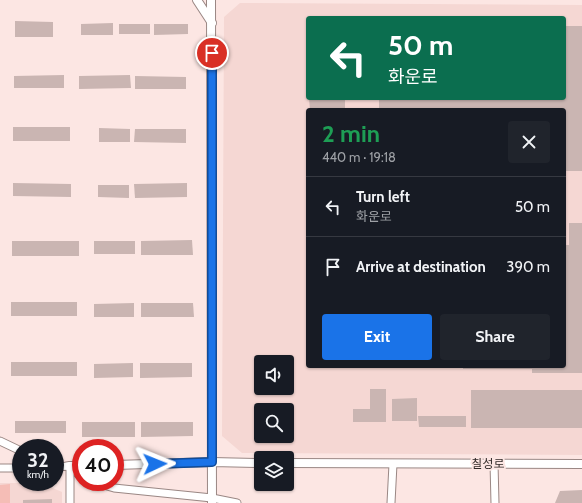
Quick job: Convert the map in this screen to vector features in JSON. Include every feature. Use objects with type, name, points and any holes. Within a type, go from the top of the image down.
[{"type":"street","points":[[197,0],[212,23]]},
{"type":"street","points":[[211,0],[212,501]]},
{"type":"street","points":[[0,441],[12,447]]},
{"type":"street","points":[[124,465],[212,462],[254,463]]},
{"type":"street","name":"칠성로","points":[[294,463],[582,464]]},
{"type":"street","points":[[494,463],[495,503]]},
{"type":"street","points":[[391,503],[394,464]]},
{"type":"street","points":[[64,465],[70,466]]},
{"type":"street","points":[[64,466],[70,466]]},
{"type":"street","points":[[70,466],[70,503]]},
{"type":"street","points":[[0,468],[12,468]]},
{"type":"street","points":[[124,489],[238,503]]},
{"type":"shaded area","points":[[240,3],[582,5],[582,455],[294,453],[294,451],[254,451],[254,453],[242,453],[222,436],[224,17]]},
{"type":"shaded area","points":[[0,483],[12,483],[12,491],[62,492],[62,503],[0,503]]},
{"type":"shaded area","points":[[10,484],[10,503],[0,503],[0,485]]},
{"type":"building","points":[[15,21],[53,22],[53,37],[15,37]]},
{"type":"building","points":[[113,23],[113,35],[81,35],[81,24]]},
{"type":"building","points":[[119,24],[150,24],[150,34],[119,34]]},
{"type":"building","points":[[154,24],[188,24],[188,34],[154,35]]},
{"type":"building","points":[[566,26],[582,26],[582,171],[566,171],[566,108],[379,108],[379,100],[566,100]]},
{"type":"building","points":[[64,75],[64,88],[14,88],[14,76]]},
{"type":"building","points":[[130,75],[131,88],[79,89],[79,76]]},
{"type":"building","points":[[135,76],[186,77],[186,89],[135,89]]},
{"type":"building","points":[[309,100],[345,100],[345,108],[310,108]]},
{"type":"building","points":[[13,127],[70,127],[70,141],[13,141]]},
{"type":"building","points":[[99,128],[130,129],[130,142],[99,142]]},
{"type":"building","points":[[135,129],[186,129],[186,143],[134,142]]},
{"type":"building","points":[[13,183],[71,184],[71,197],[13,196]]},
{"type":"building","points":[[187,183],[187,197],[135,198],[134,184]]},
{"type":"building","points":[[98,185],[129,185],[129,198],[98,197]]},
{"type":"building","points":[[569,223],[582,223],[582,373],[532,373],[532,369],[463,369],[566,368],[566,245],[569,245]]},
{"type":"building","points":[[192,240],[193,255],[141,255],[141,241]]},
{"type":"building","points":[[12,241],[79,241],[79,256],[12,256]]},
{"type":"building","points":[[94,241],[135,241],[135,254],[94,254]]},
{"type":"building","points":[[11,302],[77,302],[77,316],[11,316]]},
{"type":"building","points":[[134,303],[134,317],[94,317],[94,304]]},
{"type":"building","points":[[141,303],[193,303],[194,317],[141,317]]},
{"type":"building","points":[[11,362],[77,362],[77,376],[11,376]]},
{"type":"building","points":[[133,363],[133,377],[94,378],[94,364]]},
{"type":"building","points":[[140,363],[192,363],[192,377],[140,378]]},
{"type":"building","points":[[370,389],[386,389],[386,422],[353,422],[353,409],[370,409]]},
{"type":"building","points":[[471,390],[582,390],[582,428],[471,428]]},
{"type":"building","points":[[417,398],[417,421],[392,421],[392,399]]},
{"type":"building","points":[[418,416],[466,416],[466,427],[419,427]]},
{"type":"building","points":[[15,421],[66,421],[66,433],[15,433]]},
{"type":"building","points":[[82,422],[135,422],[135,437],[82,437]]},
{"type":"building","points":[[141,422],[193,422],[193,436],[141,437]]},
{"type":"building","points":[[582,490],[582,503],[555,503],[560,491]]},
{"type":"building","points":[[52,499],[52,503],[23,503],[23,500]]},
{"type":"route","points":[[155,464],[212,462],[212,53]]}]
